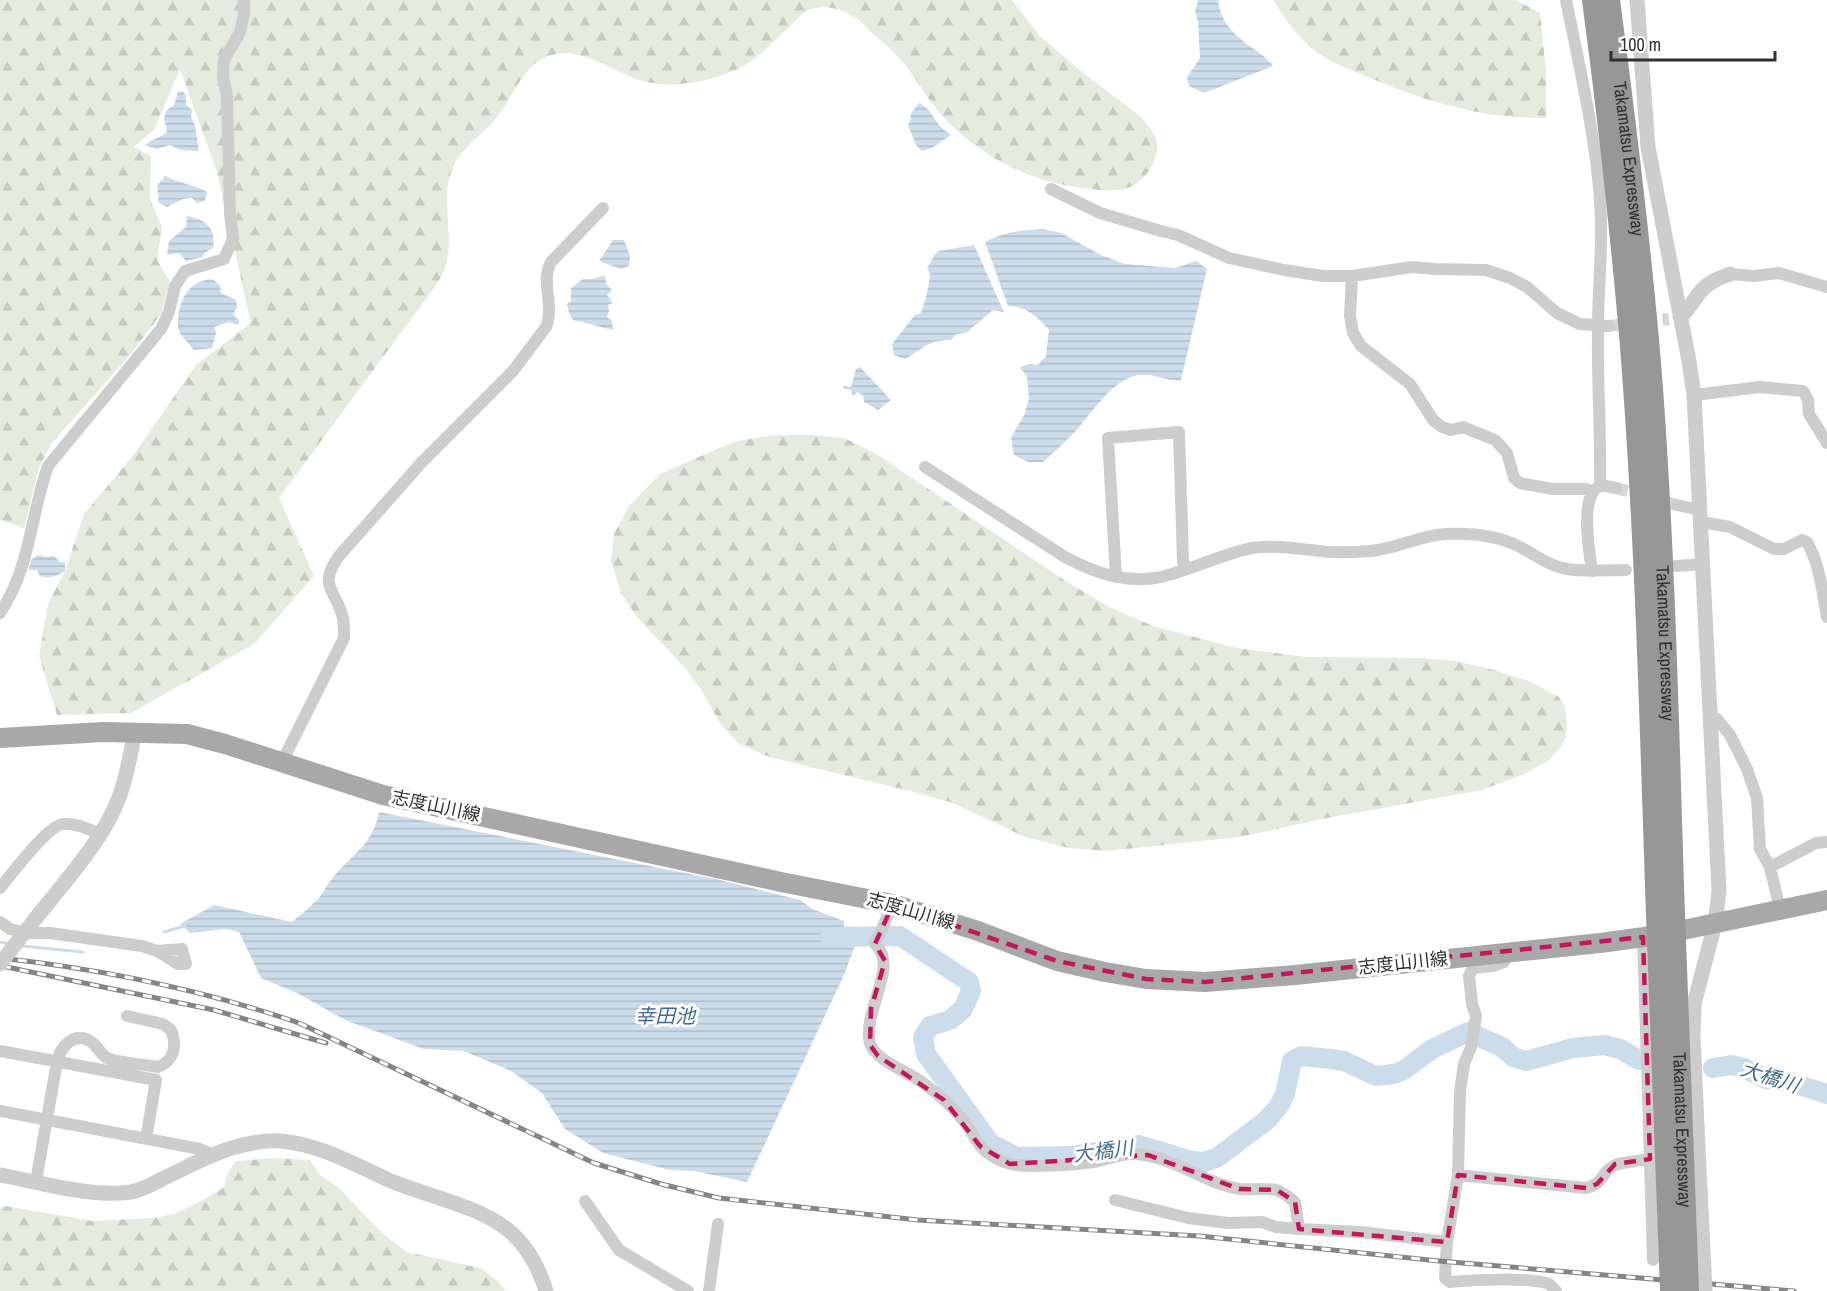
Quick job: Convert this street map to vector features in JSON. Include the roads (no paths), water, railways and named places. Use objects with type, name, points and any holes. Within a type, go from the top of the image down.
[{"type":"highway","name":"Takamatsu Expressway","points":[[1593,0],[1608,110],[1630,334],[1688,1291]]},
{"type":"highway","name":"Takamatsu Expressway","points":[[1609,0],[1628,148],[1652,387],[1663,581],[1671,1291]]},
{"type":"main road","name":"志度山川線","points":[[0,738],[135,732],[187,734],[383,795],[893,904],[978,931],[1057,961],[1146,979],[1205,982],[1295,975],[1643,937],[1827,900]]},
{"type":"street","points":[[0,613],[21,575],[48,466],[161,329],[169,312],[175,286],[184,271],[224,259],[234,239],[227,96],[223,77],[224,60],[240,32],[244,0]]},
{"type":"street","points":[[1566,0],[1593,150],[1601,220],[1603,326],[1601,433],[1596,489],[1588,505],[1588,548],[1592,571]]},
{"type":"street","points":[[1637,0],[1648,147],[1675,318],[1694,395],[1703,564],[1719,891],[1715,924],[1694,1004],[1693,1036],[1705,1291]]},
{"type":"street","points":[[1051,189],[1100,213],[1178,235],[1229,258],[1323,276],[1352,276],[1412,267],[1486,270],[1510,278],[1527,287],[1557,313],[1580,324],[1603,326]]},
{"type":"street","points":[[282,762],[344,638],[343,618],[328,583],[329,570],[422,462],[513,371],[550,319],[546,270],[603,208]]},
{"type":"street","points":[[1675,318],[1689,310],[1702,290],[1715,279],[1730,274],[1754,276],[1779,273],[1827,287]]},
{"type":"street","points":[[1352,276],[1350,316],[1353,333],[1360,346],[1410,384],[1433,420],[1451,430],[1463,427],[1495,440],[1507,453],[1514,478],[1520,483],[1553,489],[1616,488]]},
{"type":"street","points":[[1694,395],[1760,387],[1803,392],[1808,400],[1809,414],[1827,443]]},
{"type":"street","points":[[1116,577],[1108,438],[1179,432],[1183,562],[1187,568]]},
{"type":"street","points":[[925,467],[1065,557],[1086,568],[1116,577],[1135,579],[1161,577],[1219,556],[1254,548],[1288,547],[1331,552],[1373,551],[1444,534],[1470,534],[1497,538],[1518,546],[1541,560],[1566,569],[1626,570]]},
{"type":"street","points":[[1677,505],[1730,527],[1774,549],[1784,549],[1802,540],[1807,542],[1815,555],[1819,569],[1827,617]]},
{"type":"street","points":[[1676,566],[1703,564]]},
{"type":"street","points":[[1710,719],[1717,719],[1730,735],[1747,769],[1759,805],[1760,849],[1770,867],[1780,909]]},
{"type":"street","points":[[0,964],[100,834],[118,801],[129,764],[135,732]]},
{"type":"street","points":[[0,888],[47,833],[61,824],[79,825],[100,834]]},
{"type":"street","points":[[1770,867],[1816,843],[1827,842]]},
{"type":"street","points":[[893,904],[875,945],[881,949],[885,961],[883,977],[872,1009],[868,1031],[870,1045],[879,1056],[922,1082],[944,1100],[965,1121],[980,1146],[990,1155],[1010,1164],[1030,1166],[1094,1162],[1130,1154],[1148,1155],[1196,1172],[1207,1180],[1239,1189],[1277,1190],[1295,1202],[1299,1229]]},
{"type":"street","points":[[0,922],[10,929],[27,933],[50,933],[142,946],[157,951]]},
{"type":"street","points":[[1643,937],[1653,1260]]},
{"type":"street","points":[[1506,952],[1504,962],[1473,969],[1469,976],[1472,1004],[1476,1016],[1460,1091],[1461,1130],[1458,1175],[1447,1242],[1445,1278],[1450,1282],[1478,1279],[1536,1282],[1549,1285],[1556,1291]]},
{"type":"street","points":[[36,1181],[57,1062],[60,1051],[67,1041],[83,1038],[91,1041],[107,1058],[158,1067],[165,1064],[172,1056],[175,1047],[171,1030],[163,1024],[127,1016]]},
{"type":"street","points":[[0,1051],[156,1080],[146,1139]]},
{"type":"street","points":[[0,1111],[200,1149],[211,1154]]},
{"type":"street","points":[[0,1175],[94,1192],[131,1192],[146,1187],[211,1154],[252,1143],[280,1141],[340,1156],[391,1181],[483,1214],[508,1230],[527,1250],[540,1272],[546,1291]]},
{"type":"street","points":[[1458,1175],[1586,1188],[1598,1184],[1609,1168],[1615,1164],[1650,1159]]},
{"type":"street","points":[[1115,1200],[1188,1218],[1228,1223],[1262,1222],[1276,1227],[1360,1232],[1447,1242]]},
{"type":"street","points":[[585,1201],[619,1250],[688,1291]]},
{"type":"street","points":[[709,1291],[718,1224]]},
{"type":"water","points":[[1198,0],[1218,0],[1219,8],[1229,27],[1273,66],[1204,93],[1189,86],[1187,77],[1200,58],[1198,22],[1195,11]]},
{"type":"water","points":[[183,91],[186,96],[186,105],[192,110],[191,117],[195,126],[199,151],[181,150],[170,145],[157,149],[145,145],[167,132],[164,119],[166,111],[174,105],[178,92]]},
{"type":"water","points":[[919,103],[951,135],[932,148],[922,151],[916,145],[908,125],[910,115]]},
{"type":"water","points":[[165,176],[207,192],[205,201],[197,203],[192,198],[183,199],[167,207],[159,203],[157,186]]},
{"type":"water","points":[[187,216],[204,222],[211,230],[214,241],[213,248],[204,253],[203,257],[186,261],[179,253],[167,255],[169,241],[186,227]]},
{"type":"water","points":[[1043,229],[1061,233],[1101,255],[1125,264],[1175,268],[1196,261],[1207,269],[1181,380],[1145,375],[1130,377],[1111,390],[1074,433],[1043,462],[1028,462],[1014,455],[1011,438],[1024,415],[1029,399],[1027,377],[1020,367],[1030,364],[1038,365],[1046,356],[1049,330],[1031,313],[1008,306],[985,242],[1013,232]]},
{"type":"water","points":[[613,240],[624,240],[630,256],[629,266],[621,269],[599,261]]},
{"type":"water","points":[[974,245],[1004,312],[993,310],[966,333],[956,334],[951,340],[930,343],[905,359],[894,355],[892,344],[915,315],[922,311],[930,277],[927,269],[935,254],[939,251]]},
{"type":"water","points":[[605,275],[606,284],[612,290],[607,295],[613,303],[608,305],[607,317],[612,321],[613,330],[573,320],[567,304],[571,301],[571,288],[583,279]]},
{"type":"water","points":[[212,279],[220,285],[221,293],[236,300],[237,307],[233,314],[239,321],[238,325],[229,322],[214,327],[216,333],[212,348],[194,350],[179,331],[179,312],[183,299],[194,285]]},
{"type":"water","points":[[860,367],[891,400],[878,410],[864,402],[863,395],[857,392],[853,396],[851,390],[844,389],[843,386],[851,387],[856,369]]},
{"type":"water","points":[[38,555],[54,556],[60,562],[65,562],[65,571],[56,576],[47,577],[40,576],[37,570],[29,570],[31,560]]},
{"type":"water","name":"幸田池","points":[[379,812],[720,880],[800,900],[812,909],[844,921],[844,930],[858,938],[843,977],[747,1182],[694,1171],[670,1170],[603,1153],[565,1129],[542,1093],[511,1071],[464,1051],[424,1049],[345,1020],[299,994],[261,978],[239,932],[226,929],[190,933],[180,924],[214,905],[292,922],[317,900],[329,882],[366,842],[376,824]]},
{"type":"waterway","points":[[164,932],[185,926]]},
{"type":"waterway","name":"大橋川","points":[[830,937],[900,936],[969,982],[971,991],[963,1009],[950,1020],[930,1026],[923,1037],[926,1054],[991,1144],[1017,1157],[1071,1156],[1139,1145],[1192,1161],[1204,1162],[1218,1157],[1267,1120],[1279,1106],[1285,1094],[1292,1061],[1301,1056],[1344,1061],[1376,1076],[1394,1074],[1404,1070],[1432,1049],[1468,1032],[1502,1047],[1513,1057],[1526,1061],[1573,1048],[1605,1045],[1620,1049],[1639,1060]]},
{"type":"waterway","points":[[0,942],[10,944]]},
{"type":"waterway","points":[[22,946],[83,952]]},
{"type":"waterway","name":"大橋川","points":[[1713,1068],[1731,1065],[1744,1068],[1766,1079],[1786,1081],[1827,1094]]},
{"type":"tunnel","points":[[1609,326],[1669,319]]},
{"type":"tunnel","points":[[1616,488],[1677,505]]},
{"type":"railway","points":[[0,958],[76,968],[151,982],[226,1000],[299,1023],[594,1163],[661,1184],[719,1198],[918,1220],[1199,1236],[1439,1261],[1794,1291]]},
{"type":"railway","points":[[2,966],[214,1010],[326,1043]]}]
